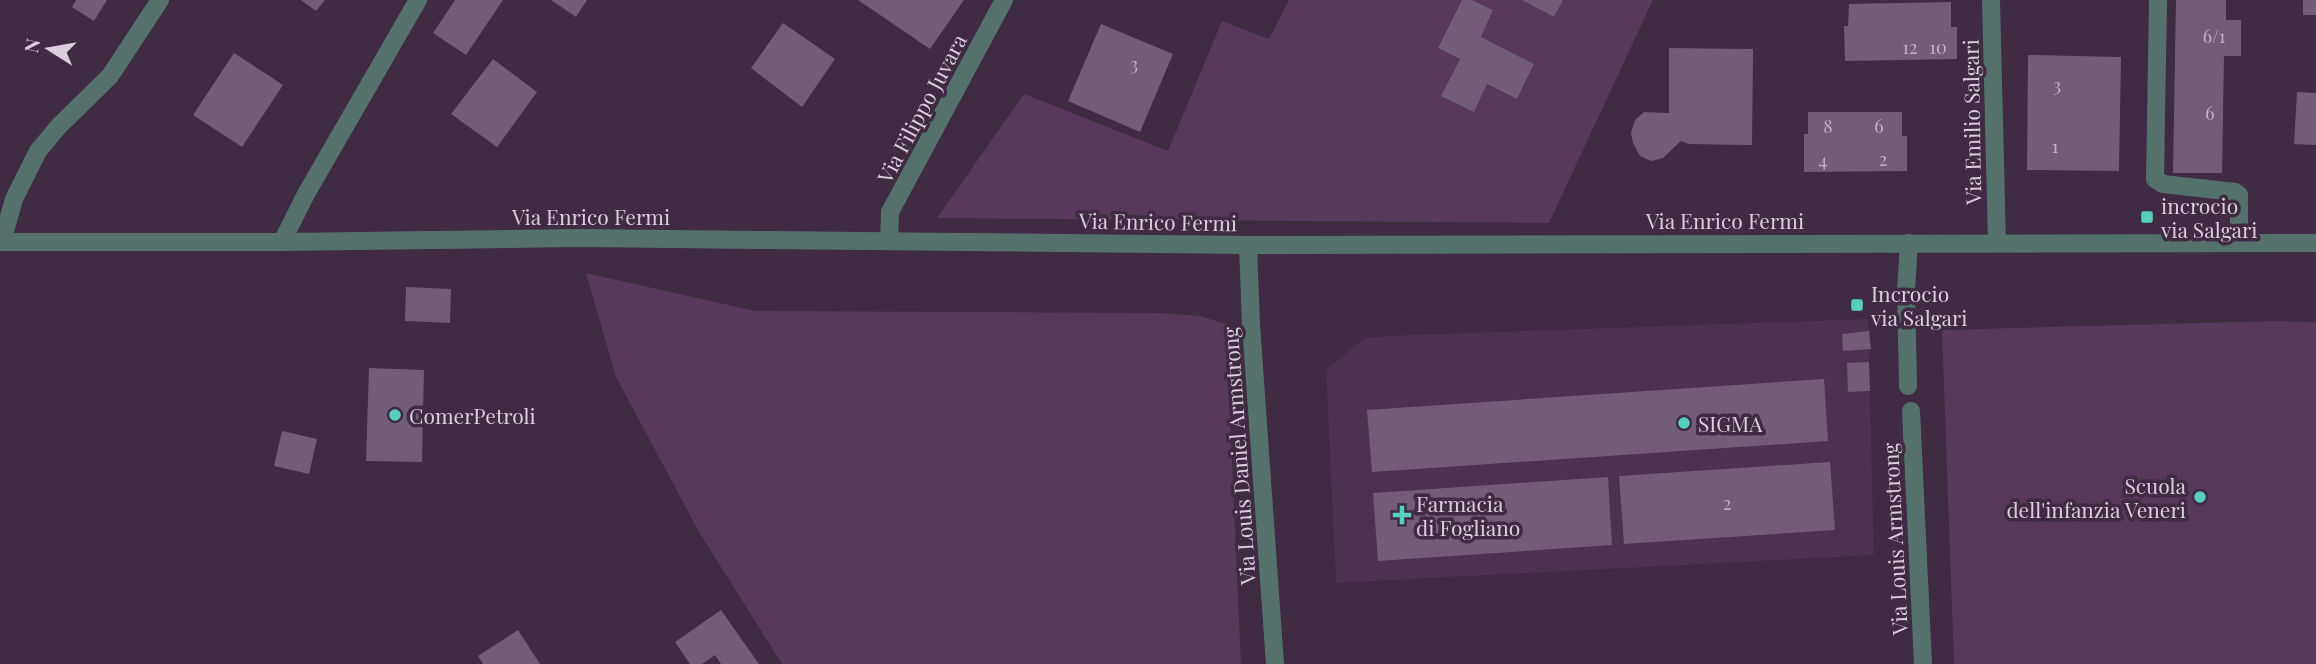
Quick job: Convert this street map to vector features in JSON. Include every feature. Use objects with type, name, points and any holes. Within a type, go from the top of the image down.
[{"type":"street","points":[[1,242],[14,199],[38,151],[59,126],[110,76],[160,0]]},
{"type":"street","points":[[282,242],[306,194],[418,0]]},
{"type":"street","name":"Via Filippo Juvara","points":[[888,241],[890,212],[1004,0]]},
{"type":"street","name":"Via Emilio Salgari","points":[[1991,0],[1997,243]]},
{"type":"street","points":[[2158,0],[2155,179],[2163,184],[2235,192],[2239,195],[2239,243]]},
{"type":"street","name":"Via Enrico Fermi","points":[[1,242],[552,238],[1248,245],[2316,243]]},
{"type":"street","points":[[1908,386],[1906,289],[1909,243]]},
{"type":"street","name":"Via Louis Daniel Armstrong","points":[[1248,245],[1252,339],[1276,664]]},
{"type":"street","name":"Via Louis Armstrong","points":[[1911,411],[1923,664]]},
{"type":"shaded area","points":[[1289,0],[1462,0],[1438,48],[1460,59],[1441,96],[1474,111],[1487,84],[1517,99],[1534,64],[1481,37],[1493,10],[1472,0],[1522,0],[1554,17],[1563,0],[1653,0],[1549,223],[937,218],[1024,94],[1168,151],[1222,21],[1269,39]]},
{"type":"shaded area","points":[[586,273],[755,311],[1163,313],[1200,316],[1226,324],[1241,664],[782,664],[699,532],[616,377]]},
{"type":"shaded area","points":[[1868,319],[1874,555],[1336,583],[1326,370],[1364,338]]},
{"type":"shaded area","name":"Scuola dell'infanzia Veneri","points":[[2316,322],[2316,664],[1954,664],[1942,330]]},
{"type":"building","points":[[76,0],[107,0],[94,21],[72,7]]},
{"type":"building","points":[[301,0],[325,0],[316,11]]},
{"type":"building","points":[[455,0],[503,0],[466,55],[433,33]]},
{"type":"building","points":[[551,0],[587,0],[576,17]]},
{"type":"building","points":[[858,0],[964,0],[930,49]]},
{"type":"building","points":[[1462,0],[1472,0],[1493,10],[1481,37],[1534,64],[1517,99],[1487,84],[1474,112],[1441,96],[1460,59],[1438,48]]},
{"type":"building","points":[[1522,0],[1563,0],[1554,17]]},
{"type":"building","points":[[2176,0],[2226,0],[2226,20],[2241,20],[2241,56],[2224,56],[2222,173],[2173,173]]},
{"type":"building","points":[[2303,0],[2316,0],[2316,15],[2303,15]]},
{"type":"building","points":[[1951,2],[1951,27],[1957,27],[1957,59],[1845,61],[1844,26],[1848,26],[1849,4]]},
{"type":"building","points":[[783,23],[835,59],[802,107],[751,68]]},
{"type":"building","points":[[1101,24],[1173,54],[1140,132],[1068,101]]},
{"type":"building","points":[[1669,48],[1753,49],[1752,145],[1689,144],[1681,141],[1663,158],[1651,161],[1640,156],[1631,133],[1635,120],[1644,112],[1669,113]]},
{"type":"building","points":[[234,53],[283,85],[242,147],[193,115]]},
{"type":"building","points":[[2028,55],[2121,57],[2119,171],[2027,170]]},
{"type":"building","points":[[493,59],[537,92],[497,147],[451,114]]},
{"type":"building","points":[[2297,92],[2316,93],[2316,145],[2294,144]]},
{"type":"building","points":[[1808,112],[1902,112],[1902,136],[1907,136],[1907,171],[1804,172],[1804,134],[1808,134]]},
{"type":"building","points":[[406,287],[451,289],[450,323],[405,321]]},
{"type":"building","points":[[1869,331],[1871,349],[1843,351],[1842,334]]},
{"type":"building","points":[[1869,362],[1870,391],[1848,392],[1847,363]]},
{"type":"building","name":"ComerPetroli","points":[[369,368],[424,370],[422,462],[366,461]]},
{"type":"building","points":[[1824,379],[1828,441],[1372,472],[1367,410]]},
{"type":"building","points":[[282,431],[317,439],[309,474],[274,466]]},
{"type":"building","points":[[1830,462],[1835,530],[1624,544],[1619,476]]},
{"type":"building","points":[[1608,477],[1612,545],[1378,561],[1373,493]]},
{"type":"building","points":[[721,610],[759,664],[721,664],[715,655],[702,664],[690,664],[675,642]]},
{"type":"building","points":[[518,630],[540,664],[483,664],[478,656]]},
{"type":"place","name":"incrocio via Salgari","points":[[2147,217]]},
{"type":"place","name":"Incrocio via Salgari","points":[[1857,305]]},
{"type":"place","name":"ComerPetroli","points":[[395,415]]},
{"type":"place","name":"SIGMA","points":[[1684,423]]},
{"type":"place","name":"Scuola dell'infanzia Veneri","points":[[2200,497]]},
{"type":"place","name":"Farmacia di Fogliano","points":[[1402,515]]}]
